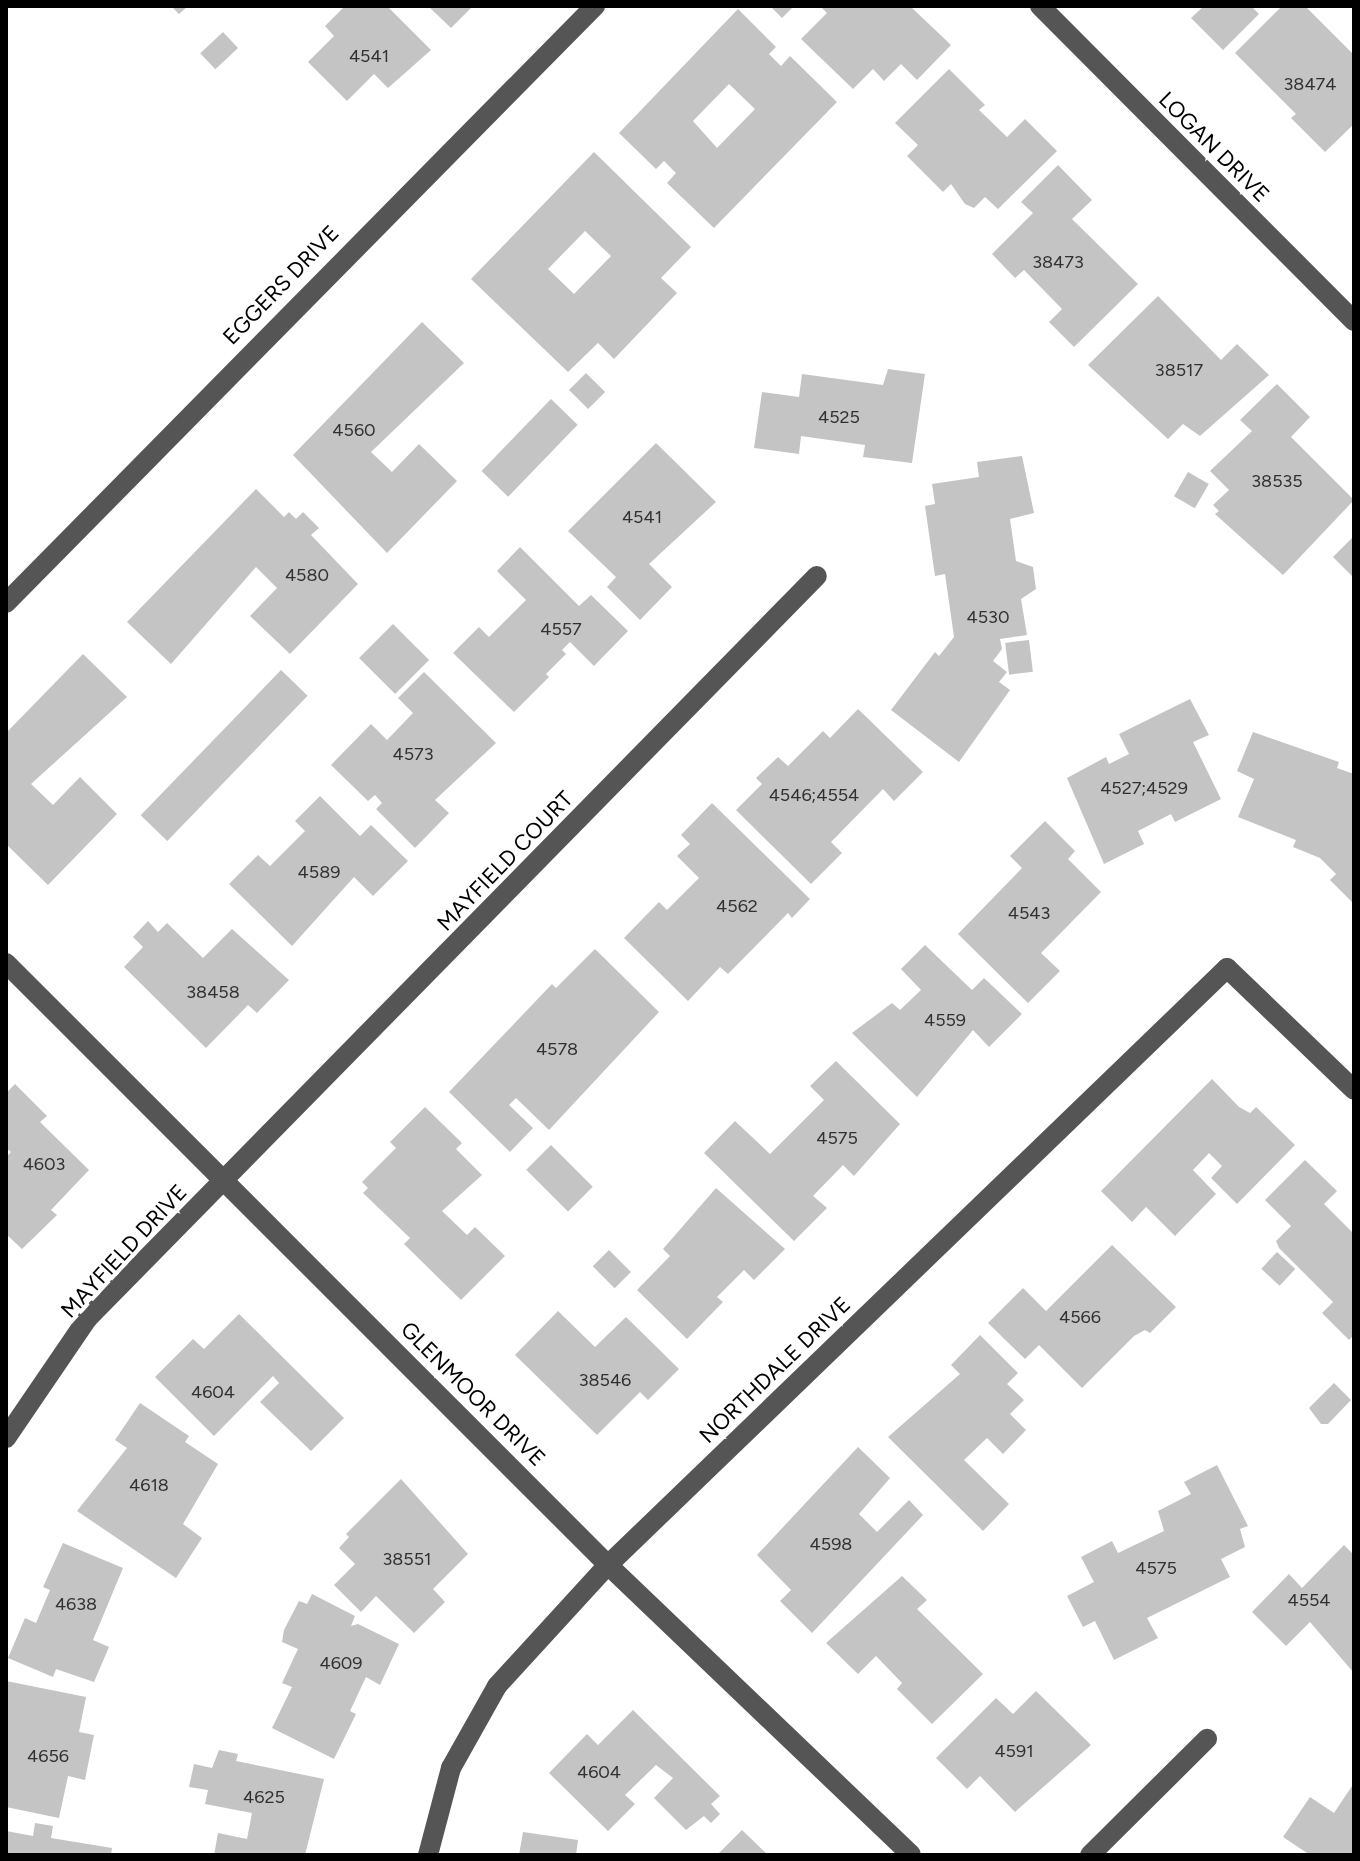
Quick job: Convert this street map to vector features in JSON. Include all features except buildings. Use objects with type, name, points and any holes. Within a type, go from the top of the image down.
[{"type":"street","name":"EGGERS DRIVE","points":[[6,603],[595,6]]},
{"type":"street","name":"LOGAN DRIVE","points":[[1040,6],[1354,321]]},
{"type":"street","name":"MAYFIELD COURT","points":[[227,1179],[817,576]]},
{"type":"street","name":"GLENMOOR DRIVE","points":[[6,963],[227,1179],[608,1565],[911,1855]]},
{"type":"street","name":"NORTHDALE DRIVE","points":[[428,1855],[451,1768],[497,1686],[608,1565],[1227,968],[1354,1090]]},
{"type":"street","name":"MAYFIELD DRIVE","points":[[6,1438],[88,1318],[227,1179]]},
{"type":"street","points":[[1090,1855],[1207,1739]]}]
